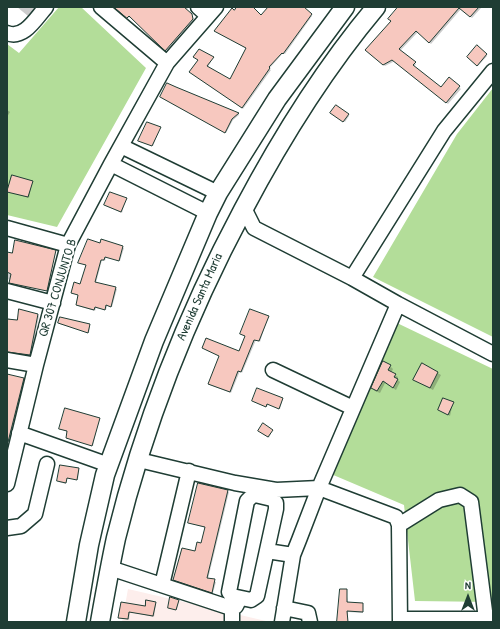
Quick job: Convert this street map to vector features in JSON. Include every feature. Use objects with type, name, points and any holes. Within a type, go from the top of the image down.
[{"type":"main road","name":"Avenida Santa Maria","points":[[76,622],[89,545],[109,465],[154,341],[208,213],[218,193],[277,99],[345,7]]},
{"type":"main road","name":"Avenida Santa Maria","points":[[100,622],[110,568],[128,493],[166,377],[213,266],[297,114],[376,7]]},
{"type":"main road","points":[[312,92],[302,81],[323,43],[329,28]]},
{"type":"main road","points":[[277,99],[292,107],[297,114]]},
{"type":"main road","points":[[154,341],[175,354]]},
{"type":"main road","points":[[144,367],[166,377]]},
{"type":"street","points":[[7,33],[18,35],[24,32],[46,7]]},
{"type":"street","points":[[101,7],[167,63]]},
{"type":"street","name":"QR 307 CONJUNTO B","points":[[7,484],[36,365],[68,245],[110,164],[167,63],[208,10]]},
{"type":"street","points":[[352,278],[444,131],[493,71]]},
{"type":"street","points":[[121,146],[218,193]]},
{"type":"street","points":[[110,164],[208,213]]},
{"type":"street","points":[[244,208],[254,228],[352,278],[493,354]]},
{"type":"street","points":[[7,228],[68,245]]},
{"type":"street","points":[[230,234],[254,228]]},
{"type":"street","points":[[7,291],[53,303]]},
{"type":"street","points":[[282,622],[294,555],[318,488],[398,304]]},
{"type":"street","points":[[7,360],[36,365]]},
{"type":"street","points":[[273,370],[353,408]]},
{"type":"street","points":[[19,433],[109,465]]},
{"type":"street","points":[[139,460],[234,483],[276,490],[318,488],[390,514],[396,517],[399,525],[400,621],[490,619],[471,502],[460,495],[439,500],[399,525]]},
{"type":"street","points":[[7,528],[21,526],[35,514],[47,464]]},
{"type":"street","points":[[162,585],[189,471]]},
{"type":"street","points":[[110,568],[162,585],[236,603],[253,600],[257,596],[276,510],[276,503],[272,499],[255,495],[250,497],[248,501],[229,588],[230,594],[236,603],[232,622]]},
{"type":"street","points":[[267,551],[294,555]]},
{"type":"street","points":[[284,608],[308,612],[310,622]]},
{"type":"shaded area","points":[[128,589],[266,621],[122,622]]},
{"type":"green space","points":[[59,7],[81,7],[146,68],[57,227],[7,215],[7,44],[19,53]]},
{"type":"green space","points":[[493,88],[493,337],[373,277],[457,134]]},
{"type":"green space","points":[[397,323],[493,369],[493,602],[415,601],[404,505],[331,474]]},
{"type":"building","points":[[114,7],[184,7],[192,14],[193,19],[165,51],[129,16],[127,18]]},
{"type":"building","points":[[237,7],[253,7],[261,15],[268,7],[304,7],[312,14],[283,54],[282,53],[269,67],[270,68],[242,108],[189,72],[198,60],[193,57],[199,49],[214,57],[207,66],[230,79],[246,48],[214,31],[232,8],[234,10]]},
{"type":"building","points":[[398,7],[479,7],[470,17],[459,8],[429,43],[416,31],[399,49],[416,62],[413,65],[441,87],[449,77],[460,86],[446,103],[392,60],[383,65],[365,50],[391,21],[388,19]]},
{"type":"building","points":[[477,45],[487,54],[477,66],[467,57]]},
{"type":"building","points":[[167,83],[239,113],[232,119],[225,133],[160,97]]},
{"type":"building","points":[[336,105],[349,114],[343,122],[330,113]]},
{"type":"building","points":[[147,122],[161,127],[152,146],[138,141]]},
{"type":"building","points":[[12,175],[33,181],[28,197],[7,192]]},
{"type":"building","points":[[110,192],[127,198],[121,212],[104,205]]},
{"type":"building","points":[[88,239],[100,243],[101,239],[123,246],[119,261],[105,257],[104,260],[101,260],[95,282],[116,287],[111,307],[106,305],[105,310],[95,307],[94,310],[76,305],[78,295],[71,293],[74,282],[80,284],[86,265],[78,263]]},
{"type":"building","points":[[15,240],[56,250],[47,291],[9,283],[11,274],[7,272],[7,252],[12,253]]},
{"type":"building","points":[[19,309],[38,314],[30,355],[7,352],[7,319],[17,320]]},
{"type":"building","points":[[250,309],[269,316],[259,341],[254,340],[241,372],[238,371],[230,392],[208,384],[219,356],[202,348],[206,338],[239,351],[245,336],[240,334]]},
{"type":"building","points":[[60,317],[90,324],[88,333],[58,323]]},
{"type":"building","points":[[383,361],[391,365],[388,370],[396,374],[394,377],[398,379],[393,388],[383,381],[377,391],[371,388]]},
{"type":"building","points":[[422,363],[438,372],[430,388],[413,380]]},
{"type":"building","points":[[7,374],[24,378],[8,442],[7,442]]},
{"type":"building","points":[[257,388],[283,398],[279,409],[267,404],[266,407],[252,401]]},
{"type":"building","points":[[443,398],[454,402],[448,415],[438,410]]},
{"type":"building","points":[[65,408],[100,418],[92,446],[66,438],[67,431],[59,429]]},
{"type":"building","points":[[263,423],[273,430],[268,437],[258,431]]},
{"type":"building","points":[[60,465],[79,468],[77,480],[67,478],[66,483],[57,481]]},
{"type":"building","points":[[198,483],[228,490],[207,578],[215,579],[212,593],[173,580],[182,548],[195,551],[197,542],[201,543],[205,527],[188,523]]},
{"type":"building","points":[[340,589],[347,589],[347,602],[363,603],[363,612],[347,611],[348,622],[337,622]]},
{"type":"building","points":[[170,597],[179,600],[176,610],[168,608]]},
{"type":"building","points":[[146,600],[156,602],[153,616],[129,612],[128,619],[118,618],[121,602],[145,606]]}]
